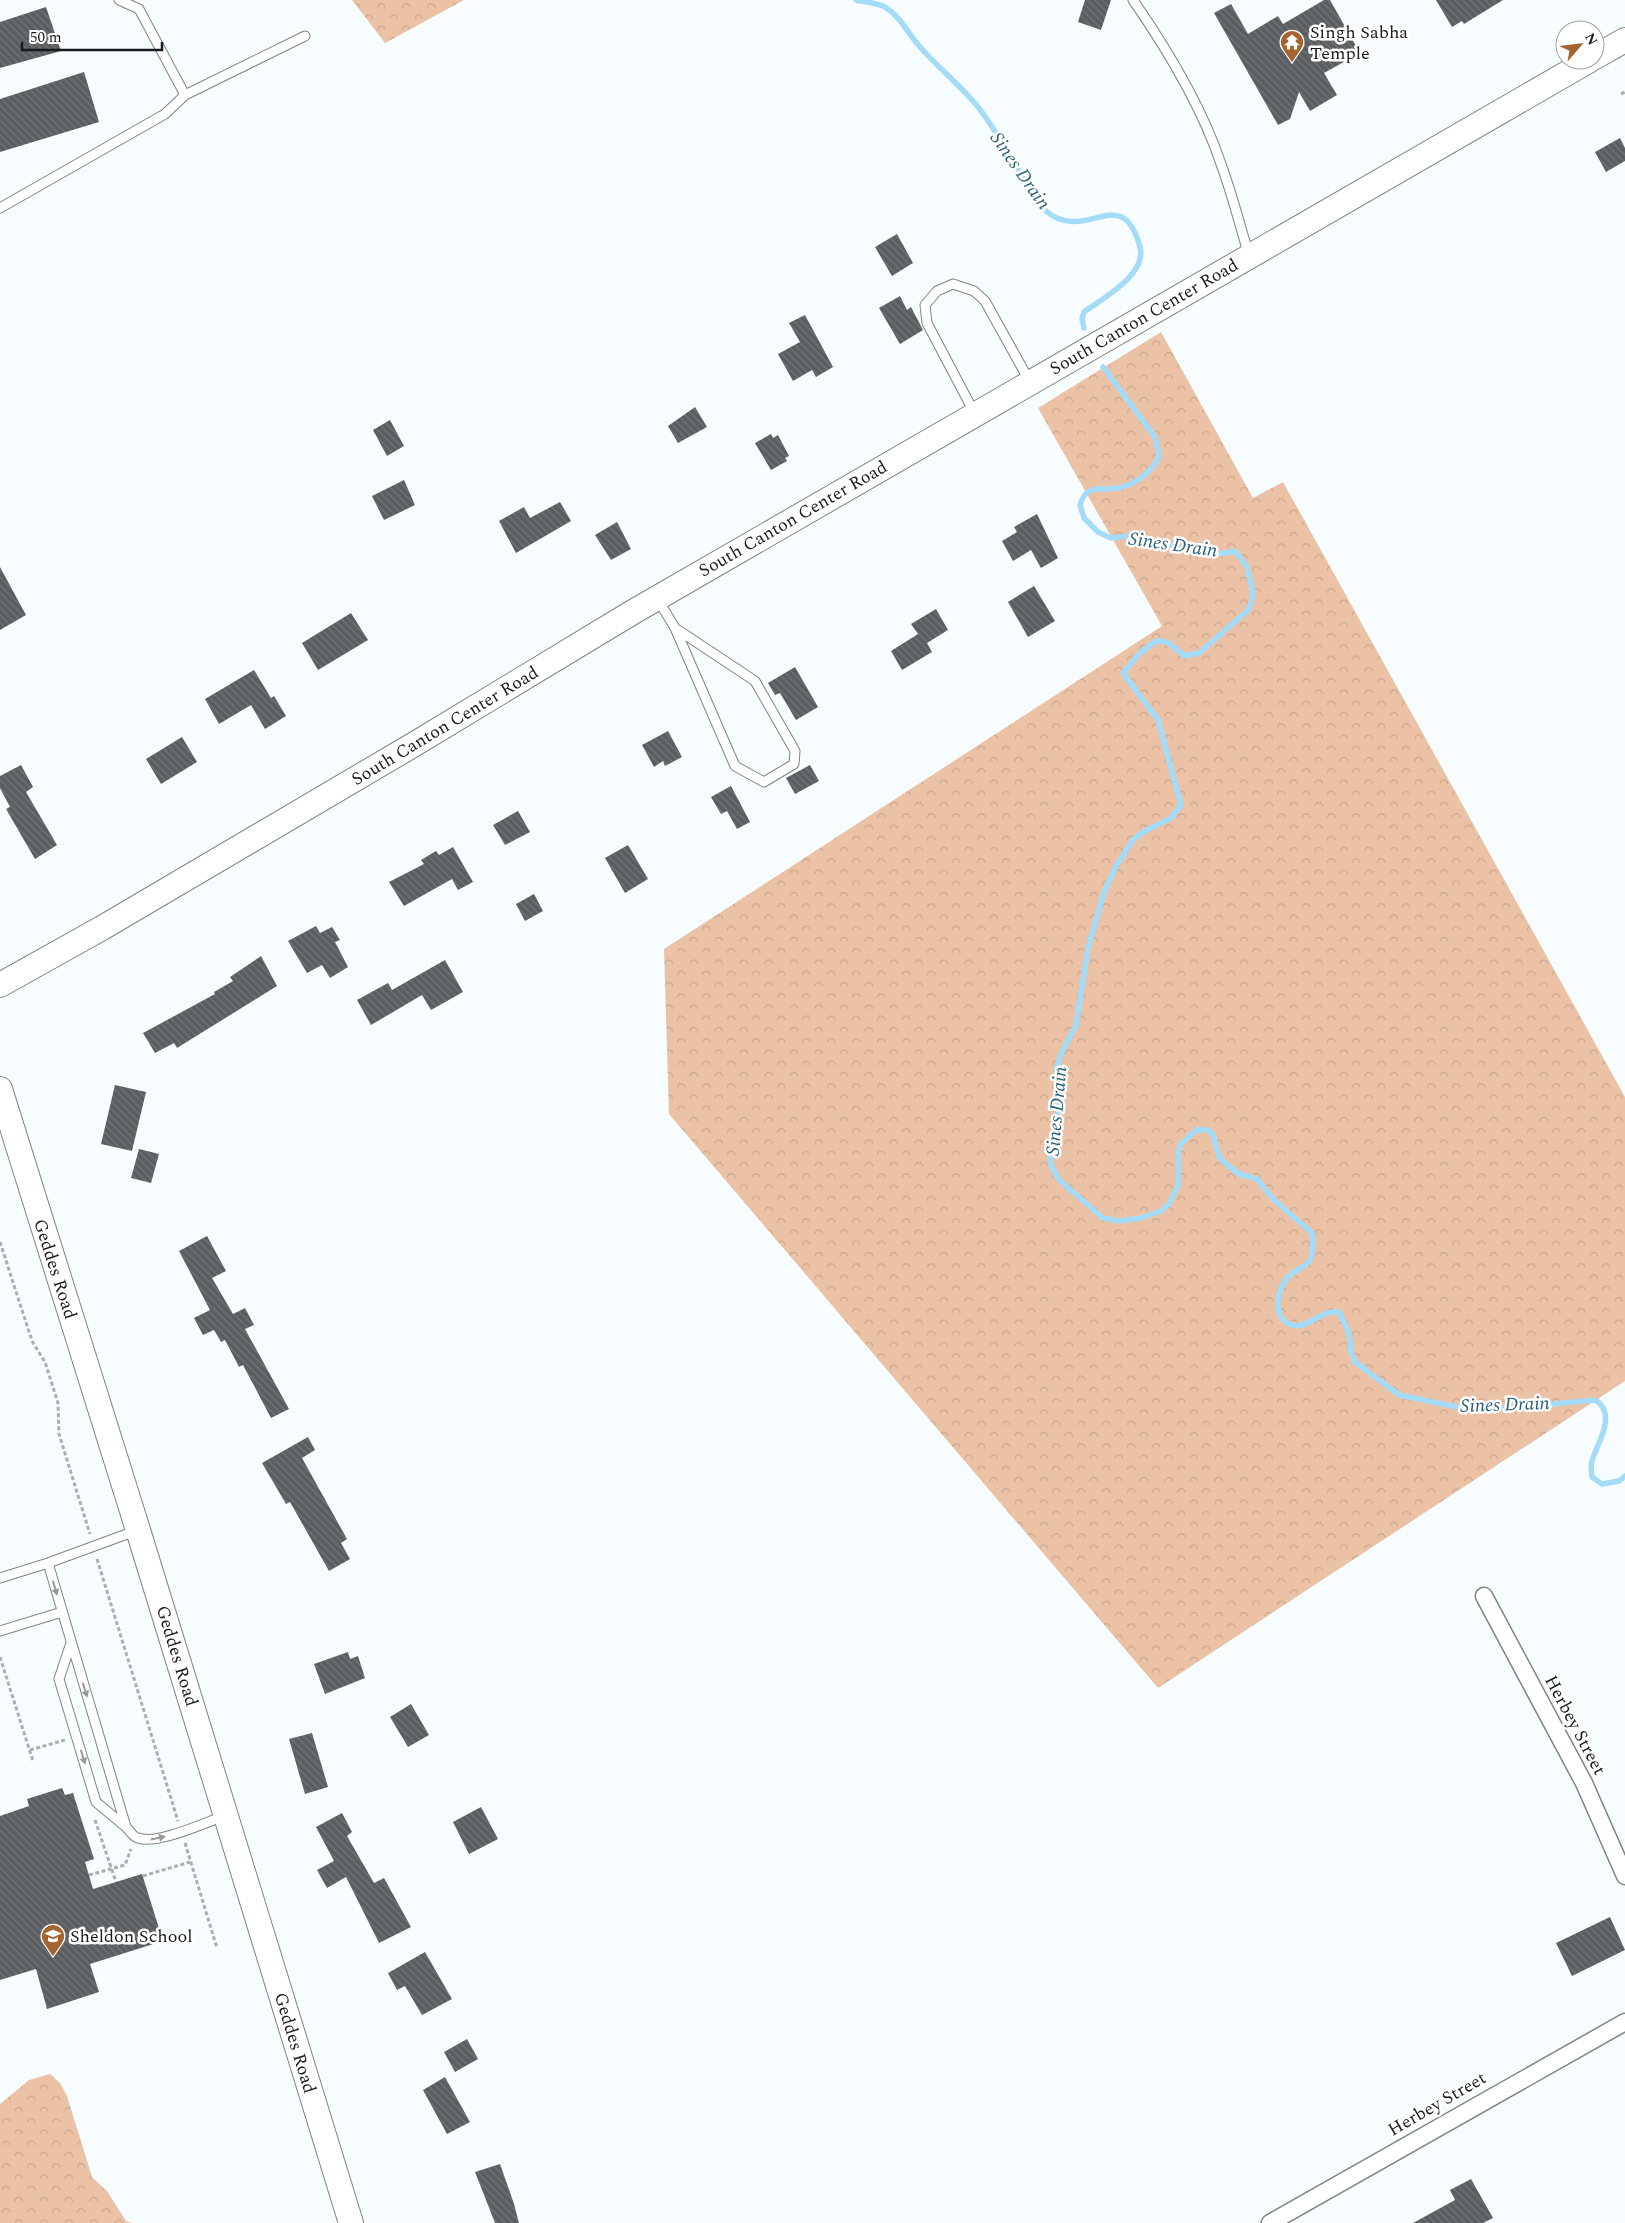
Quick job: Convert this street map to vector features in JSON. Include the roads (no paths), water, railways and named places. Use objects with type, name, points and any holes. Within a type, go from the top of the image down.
[{"type":"main road","points":[[1605,51],[1625,40]]},
{"type":"main road","name":"South Canton Center Road","points":[[0,985],[102,928],[405,750],[657,598],[1573,70]]},
{"type":"main road","name":"Geddes Road","points":[[0,1089],[351,2223]]},
{"type":"street","name":"Herbey Street","points":[[1484,1596],[1584,1783],[1625,1876]]},
{"type":"street","name":"Herbey Street","points":[[1270,2223],[1625,2022]]},
{"type":"lane","points":[[119,0],[139,9],[185,95]]},
{"type":"lane","points":[[1133,0],[1160,39],[1193,101],[1221,163],[1249,256]]},
{"type":"lane","points":[[0,208],[165,114],[185,95],[305,36]]},
{"type":"lane","points":[[975,414],[927,323],[925,305],[937,291],[953,284],[974,291],[985,301],[1030,382]]},
{"type":"lane","points":[[657,598],[675,628],[735,766],[764,782],[794,764],[795,751],[755,681],[675,628]]},
{"type":"lane","points":[[0,1578],[48,1563],[138,1530]]},
{"type":"lane","points":[[48,1563],[126,1827]]},
{"type":"lane","points":[[0,1631],[62,1612]]},
{"type":"lane","points":[[71,1643],[59,1679],[96,1802],[136,1838],[148,1840],[181,1831],[226,1815]]},
{"type":"waterway","name":"Sines Drain","points":[[856,0],[878,4],[890,11],[900,20],[920,47],[973,101],[998,135],[1035,200],[1046,211],[1061,220],[1075,222],[1113,215],[1123,218],[1132,228],[1140,247],[1137,267],[1122,285],[1084,312],[1082,319],[1084,328]]},
{"type":"waterway","name":"Sines Drain","points":[[1103,367],[1155,437],[1159,455],[1157,461],[1148,472],[1137,481],[1124,487],[1095,489],[1086,493],[1080,505],[1084,518],[1098,532],[1111,538],[1128,536],[1212,555],[1235,551],[1247,567],[1253,593],[1248,610],[1199,653],[1185,656],[1167,642],[1156,641],[1140,653],[1123,673],[1158,720],[1181,805],[1171,818],[1143,832],[1133,840],[1116,866],[1104,892],[1088,948],[1076,1025],[1061,1054],[1056,1069],[1058,1108],[1050,1163],[1059,1180],[1103,1218],[1118,1221],[1141,1218],[1161,1211],[1169,1204],[1178,1185],[1178,1154],[1180,1145],[1196,1130],[1208,1130],[1213,1135],[1219,1157],[1226,1164],[1239,1174],[1257,1179],[1273,1199],[1312,1233],[1313,1250],[1310,1260],[1306,1265],[1289,1276],[1281,1288],[1278,1310],[1285,1322],[1298,1326],[1327,1313],[1339,1312],[1349,1333],[1351,1353],[1355,1362],[1399,1395],[1462,1408],[1508,1408],[1596,1400],[1602,1406],[1606,1421],[1591,1463],[1592,1477],[1602,1484],[1619,1481],[1625,1476]]},
{"type":"place","name":"Singh Sabha Temple","points":[[1292,63]]},
{"type":"place","name":"Sheldon School","points":[[53,1957]]}]
